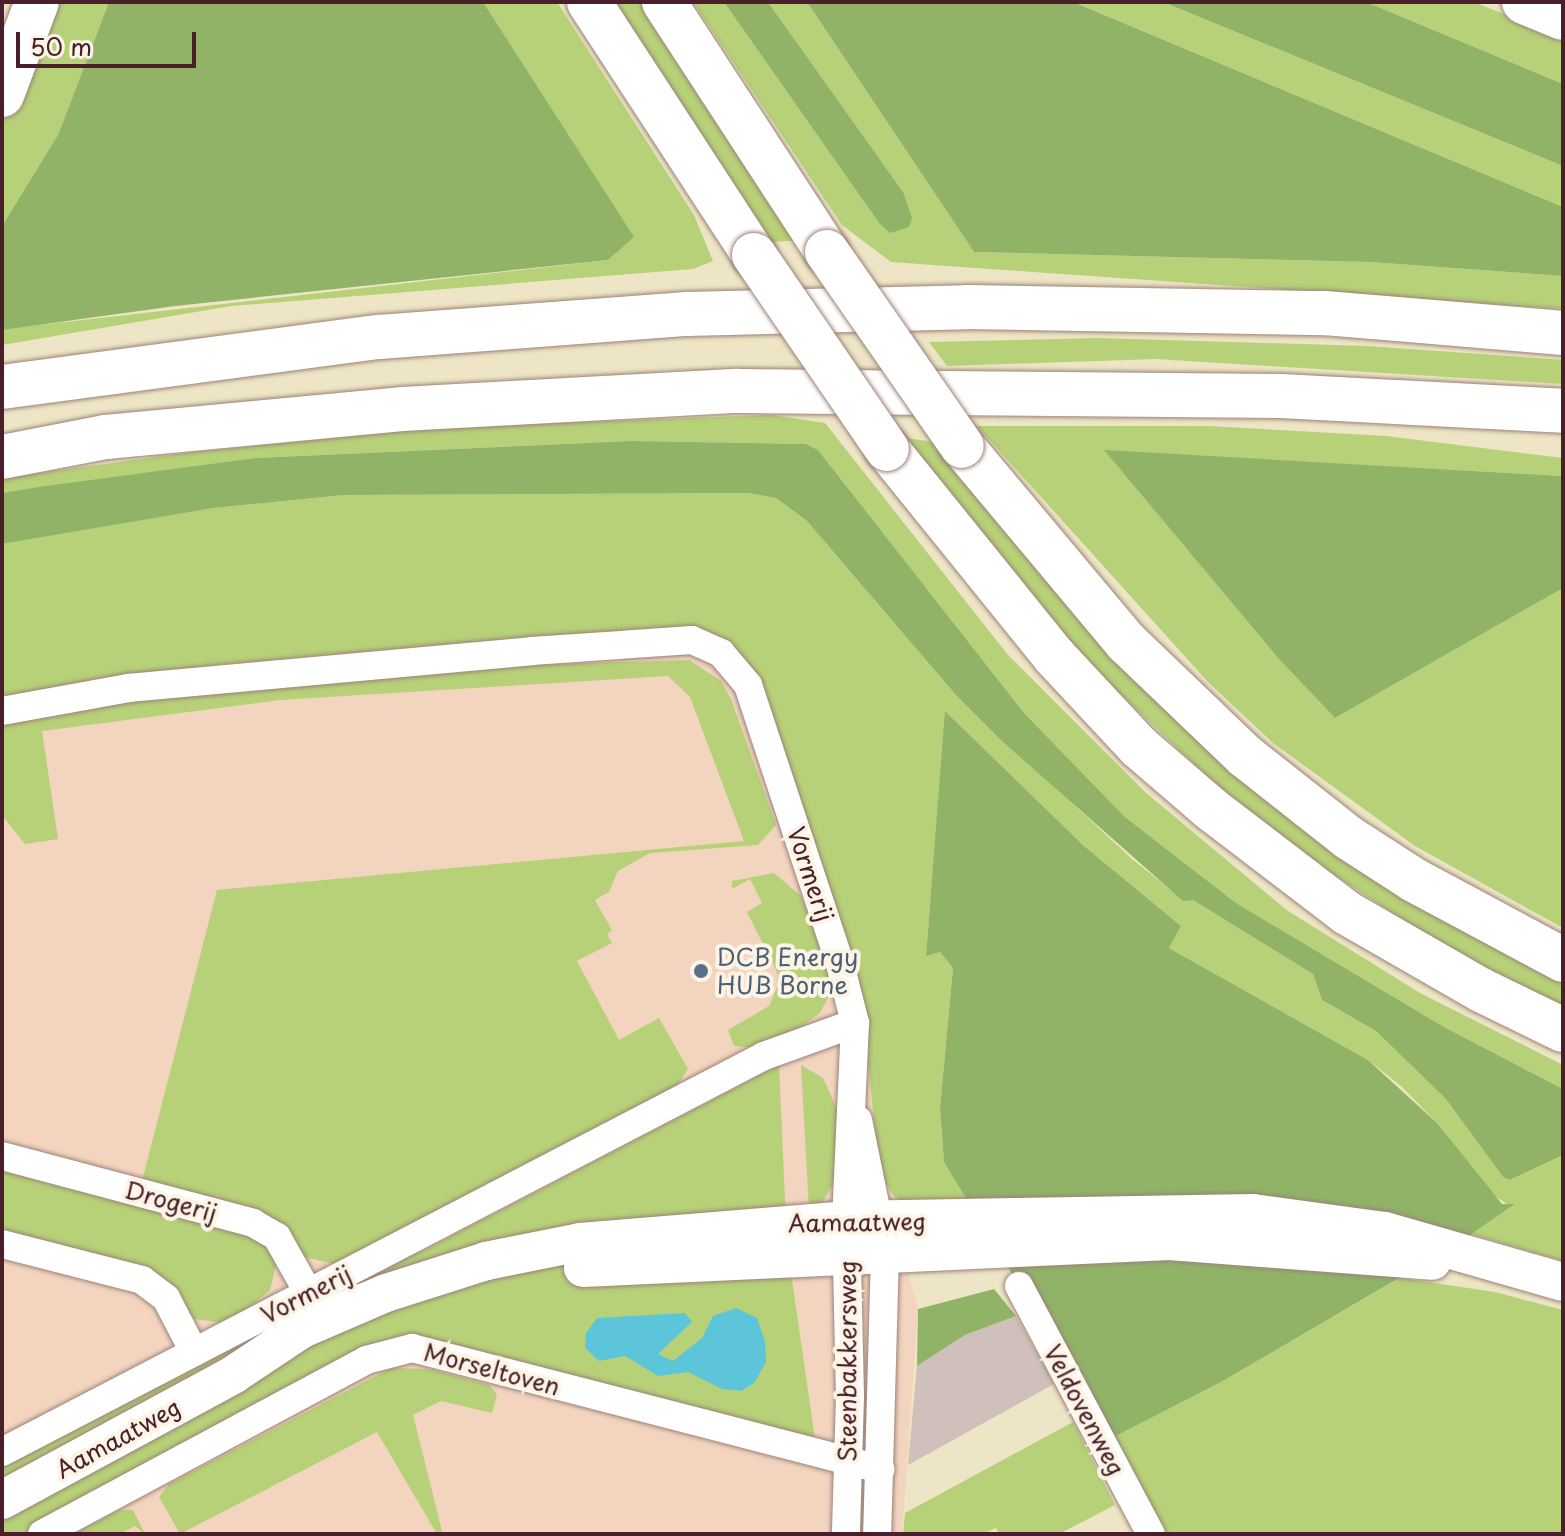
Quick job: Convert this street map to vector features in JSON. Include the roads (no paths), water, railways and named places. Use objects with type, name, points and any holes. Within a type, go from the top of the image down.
[{"type":"highway","points":[[2,95],[37,2]]},
{"type":"highway","points":[[589,2],[754,255],[887,449],[1055,657],[1139,747],[1347,913],[1481,990],[1563,1030]]},
{"type":"highway","points":[[664,2],[827,252],[962,446],[1126,642],[1245,756],[1349,838],[1414,880],[1563,960]]},
{"type":"highway","points":[[1524,2],[1563,18]]},
{"type":"highway","points":[[2,387],[379,337],[687,314],[967,307],[1309,313],[1563,333]]},
{"type":"highway","points":[[2,457],[106,437],[402,409],[738,391],[1281,396],[1563,411]]},
{"type":"highway","points":[[1281,396],[1563,437]]},
{"type":"main road","name":"Aamaatweg","points":[[2,1500],[233,1375],[302,1329],[386,1293],[486,1261],[580,1242],[865,1237],[1169,1241],[1503,1266],[1563,1282]]},
{"type":"street","name":"Vormerij","points":[[2,711],[128,688],[692,640],[721,653],[748,685],[839,960],[855,1023],[764,1056],[2,1452]]},
{"type":"street","name":"Steenbakkersweg","points":[[855,1023],[853,1099],[881,1469],[877,1534]]},
{"type":"street","name":"Drogerij","points":[[2,1156],[253,1223],[277,1237],[308,1292]]},
{"type":"street","name":"Steenbakkersweg","points":[[846,1534],[848,1462],[865,1237]]},
{"type":"street","points":[[2,1244],[142,1280],[166,1298],[194,1352]]},
{"type":"street","name":"Veldovenweg","points":[[1019,1286],[1151,1534]]},
{"type":"street","name":"Morseltoven","points":[[42,1534],[366,1360],[402,1349],[881,1469]]},
{"type":"water","points":[[736,1308],[757,1318],[765,1341],[766,1362],[754,1383],[741,1391],[722,1389],[688,1372],[658,1376],[625,1356],[599,1361],[585,1348],[586,1333],[597,1318],[685,1313],[692,1322],[658,1354],[673,1361],[702,1338],[713,1316]]},
{"type":"place","name":"DCB Energy HUB Borne","points":[[701,971]]}]
